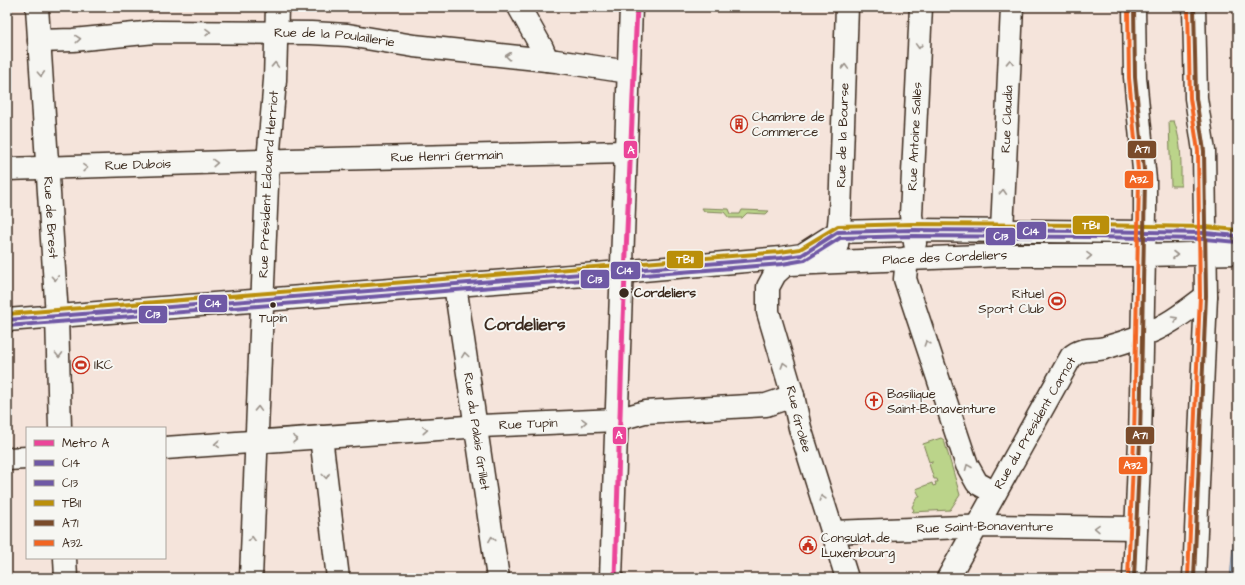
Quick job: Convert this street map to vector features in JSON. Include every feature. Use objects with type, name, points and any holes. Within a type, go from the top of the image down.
[{"type":"street","name":"Rue de Brest","points":[[37,7],[46,169],[57,316],[60,427]]},
{"type":"street","name":"Rue Président Édouard Herriot","points":[[251,578],[268,160],[277,7]]},
{"type":"street","points":[[519,7],[547,60]]},
{"type":"street","points":[[611,578],[631,7]]},
{"type":"street","name":"Rue de la Bourse","points":[[834,262],[838,232],[847,7]]},
{"type":"street","name":"Rue Antoine Sallès","points":[[921,7],[911,215],[912,230],[916,246],[932,258]]},
{"type":"street","name":"Rue Claudia","points":[[1002,231],[1012,7]]},
{"type":"street","points":[[1134,7],[1135,77],[1145,180],[1140,440],[1134,578]]},
{"type":"street","points":[[1194,7],[1196,98],[1204,151],[1206,254],[1206,296],[1194,578]]},
{"type":"street","name":"Rue de la Poulaillerie","points":[[39,41],[73,40],[155,32],[276,32],[348,35],[414,46],[547,60],[629,72]]},
{"type":"street","name":"Rue Henri Germain","points":[[268,160],[625,152]]},
{"type":"street","name":"Rue Dubois","points":[[7,169],[46,169],[268,160]]},
{"type":"street","name":"Place des Cordeliers","points":[[794,259],[838,232],[912,230],[1145,232]]},
{"type":"street","name":"Place des Cordeliers","points":[[7,320],[621,272],[747,260],[794,259],[834,262],[907,258],[1238,253]]},
{"type":"street","points":[[907,258],[905,279],[967,465],[977,483],[995,493]]},
{"type":"street","points":[[768,287],[775,274],[794,259]]},
{"type":"street","points":[[747,260],[760,267],[765,274],[768,287]]},
{"type":"street","name":"Rue du Palais Grillet","points":[[455,285],[498,578]]},
{"type":"street","name":"Rue Grolée","points":[[768,287],[768,312],[793,396],[800,428],[847,578]]},
{"type":"street","name":"Rue du Président Carnot","points":[[948,578],[1071,357],[1076,352],[1103,348],[1142,336],[1176,319],[1206,296]]},
{"type":"street","name":"Rue Tupin","points":[[166,448],[475,427],[616,420],[645,412],[766,405],[793,396]]},
{"type":"street","points":[[321,437],[338,578]]},
{"type":"street","points":[[7,459],[26,458]]},
{"type":"street","name":"Rue Saint-Bonaventure","points":[[833,532],[976,527],[1136,528]]},
{"type":"street","points":[[65,559],[66,578]]},
{"type":"green space","points":[[1169,121],[1174,121],[1177,129],[1180,153],[1181,186],[1171,186]]},
{"type":"green space","points":[[702,208],[729,209],[731,214],[740,214],[742,210],[769,211],[766,214],[747,213],[742,218],[729,218],[724,212],[704,211]]},
{"type":"green space","points":[[941,438],[944,440],[960,495],[950,510],[912,512],[914,510],[912,507],[917,497],[920,497],[916,489],[932,483],[933,486],[936,485],[935,482],[938,482],[937,479],[934,479],[929,464],[932,463],[932,461],[929,462],[923,444]]},
{"type":"water","points":[[1238,524],[1238,578],[1230,578],[1234,533]]},
{"type":"metro line","name":"A","points":[[615,578],[623,320],[637,7]]},
{"type":"transit line","name":"A32","points":[[1128,7],[1129,78],[1139,180],[1134,440],[1128,578]]},
{"type":"transit line","name":"A71","points":[[1134,7],[1135,77],[1145,180],[1140,440],[1134,578]]},
{"type":"transit line","name":"A32","points":[[1188,7],[1190,98],[1198,151],[1200,296],[1188,578]]},
{"type":"transit line","name":"A71","points":[[1194,7],[1196,98],[1204,151],[1206,296],[1194,578]]},
{"type":"transit line","name":"TB11","points":[[7,314],[780,252],[800,249],[838,226],[912,224],[1089,225],[1205,227],[1238,230]]},
{"type":"transit line","name":"C14","points":[[7,320],[781,258],[802,255],[838,232],[912,230],[1089,231],[1205,233],[1238,236]]},
{"type":"transit line","name":"C13","points":[[7,326],[782,264],[805,260],[840,238],[912,236],[1089,237],[1205,239],[1237,242]]},
{"type":"place","name":"Chambre de Commerce","points":[[739,124]]},
{"type":"place","name":"Cordeliers","points":[[624,293]]},
{"type":"place","name":"Rituel Sport Club","points":[[1057,301]]},
{"type":"place","name":"Tupin","points":[[273,305]]},
{"type":"place","name":"IKC","points":[[81,365]]},
{"type":"place","name":"Basilique Saint-Bonaventure","points":[[874,401]]},
{"type":"place","name":"Consulat de Luxembourg","points":[[808,545]]},
{"type":"district","name":"Cordeliers","points":[[525,325]]}]
